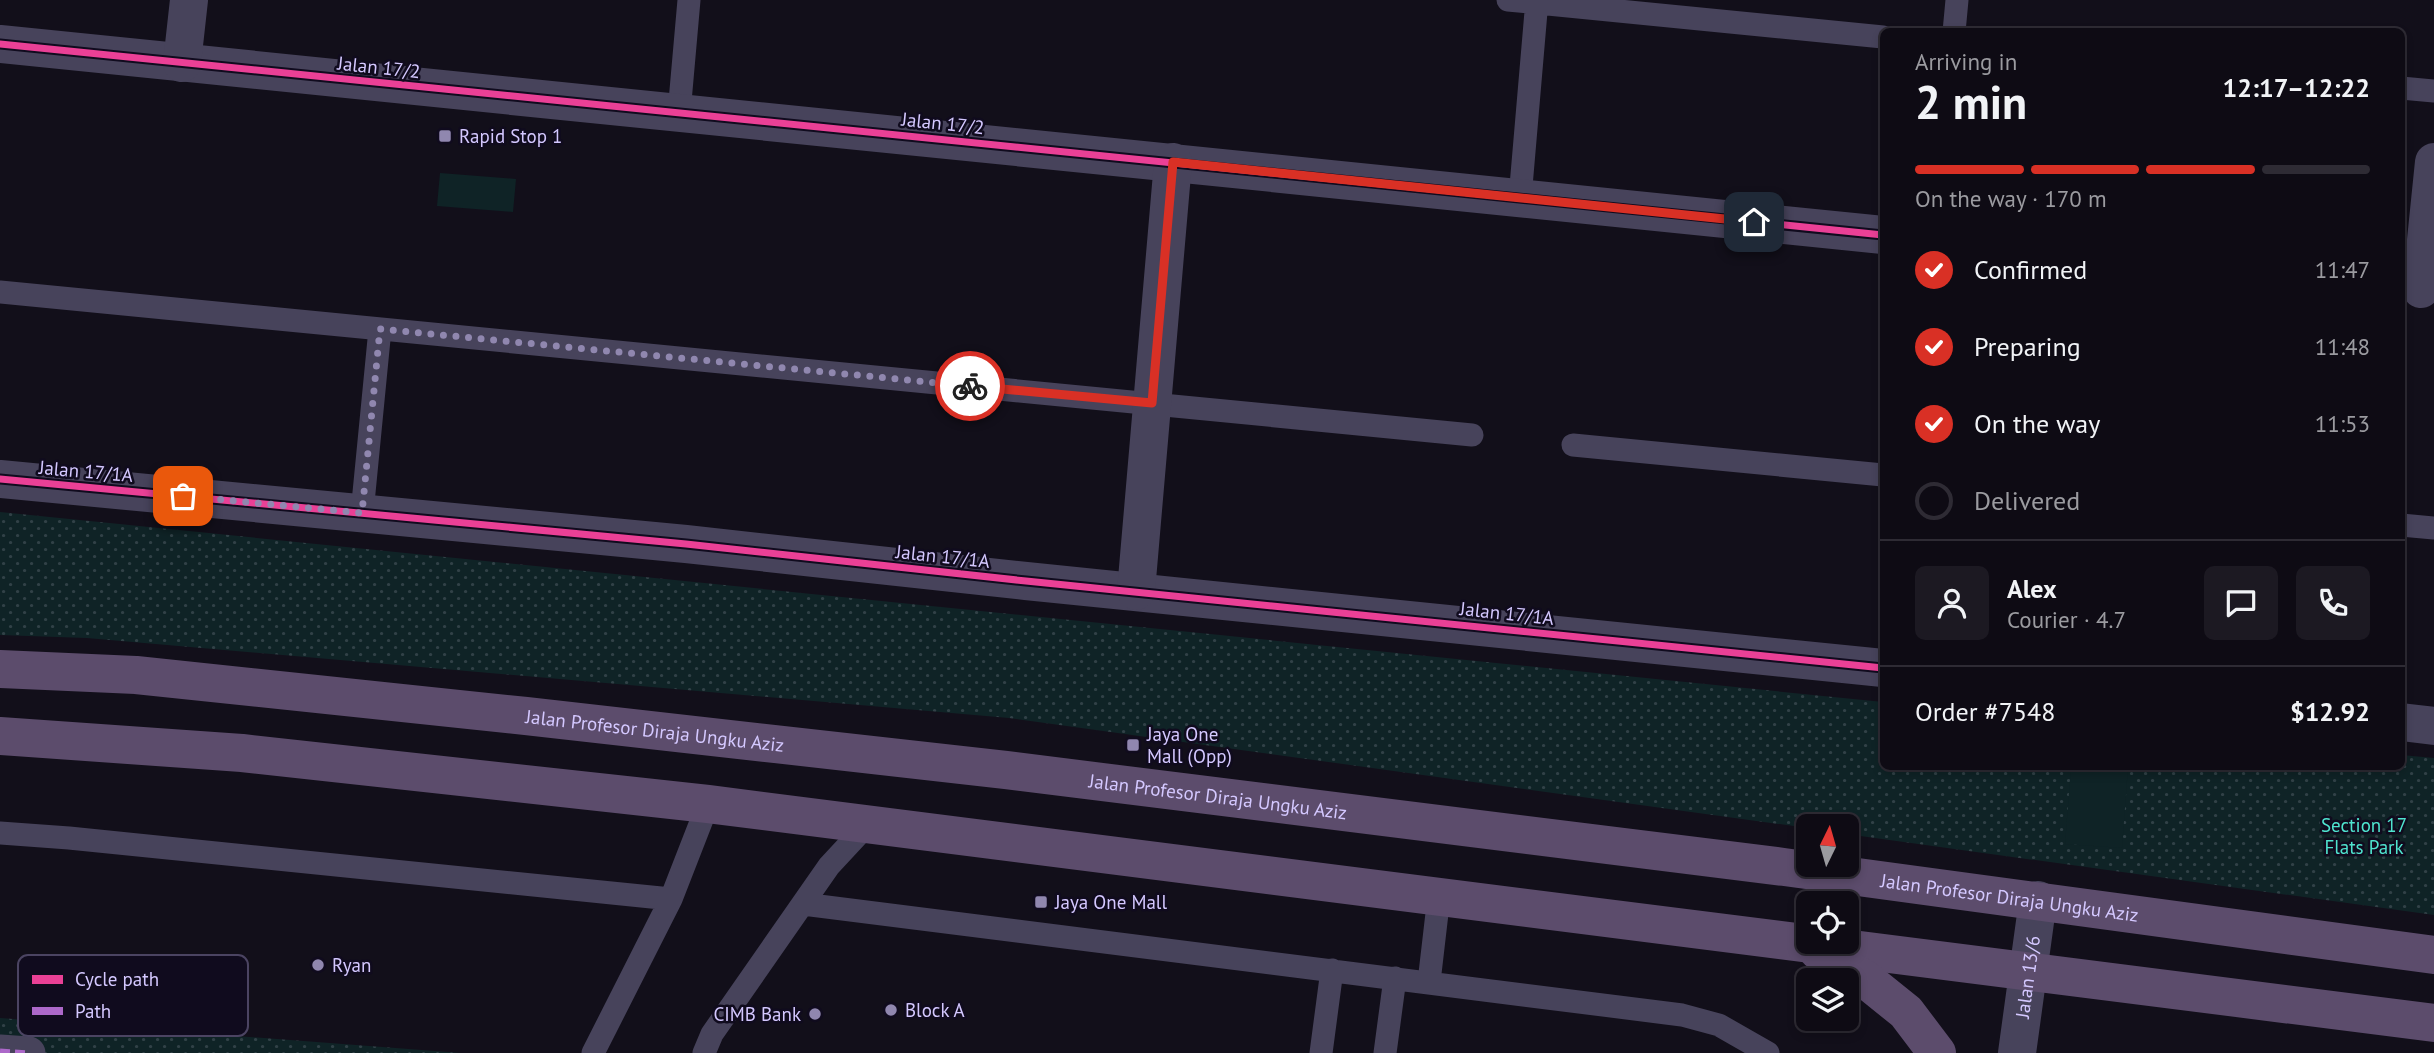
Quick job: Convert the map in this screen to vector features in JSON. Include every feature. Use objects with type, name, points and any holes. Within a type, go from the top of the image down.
[{"type":"main road","name":"Jalan Profesor Diraja Ungku Aziz","points":[[0,669],[136,675],[1006,770],[2038,900],[2434,955]]},
{"type":"main road","points":[[0,736],[242,752],[708,804],[1796,942]]},
{"type":"main road","points":[[1859,950],[2434,1023]]},
{"type":"main road","points":[[1824,954],[1865,979],[1906,1012],[1937,1053]]},
{"type":"street","points":[[182,63],[189,0]]},
{"type":"street","name":"Jalan 17/2","points":[[0,44],[1880,235]]},
{"type":"street","points":[[1136,592],[1173,162]]},
{"type":"street","points":[[2419,288],[2434,162]]},
{"type":"street","name":"Jalan 17/1A","points":[[0,479],[686,544],[1880,668]]},
{"type":"street","points":[[2405,722],[2434,726]]},
{"type":"street","name":"Jalan 13/6","points":[[2017,1053],[2038,900]]},
{"type":"street","points":[[0,1051],[29,1053]]},
{"type":"lane","points":[[679,113],[689,0]]},
{"type":"lane","points":[[1508,0],[1880,37]]},
{"type":"lane","points":[[1954,28],[1957,0]]},
{"type":"lane","points":[[1520,198],[1537,1]]},
{"type":"lane","points":[[2405,88],[2434,91]]},
{"type":"lane","points":[[0,292],[1472,435]]},
{"type":"lane","points":[[362,513],[380,329]]},
{"type":"lane","points":[[1573,445],[1880,475]]},
{"type":"lane","points":[[2405,525],[2434,528]]},
{"type":"lane","points":[[593,1053],[671,899],[708,804]]},
{"type":"lane","points":[[687,1053],[708,1043],[829,866],[868,824]]},
{"type":"lane","points":[[0,833],[671,899]]},
{"type":"lane","points":[[1429,982],[1439,896]]},
{"type":"lane","points":[[803,904],[1682,1015],[1719,1025],[1768,1053]]},
{"type":"lane","points":[[1321,1053],[1332,971]]},
{"type":"lane","points":[[1385,1053],[1395,978]]},
{"type":"green space","points":[[440,173],[516,179],[513,212],[437,206]]},
{"type":"green space","name":"Section 17 Flats Park","points":[[0,512],[1880,702],[1880,770],[2405,770],[2405,755],[2434,758],[2434,915],[1859,836],[1859,814],[1796,814],[1796,826],[1009,718],[87,638],[0,635]]},
{"type":"green space","points":[[2071,770],[2128,770],[2122,848],[2065,844]]},
{"type":"green space","points":[[0,1018],[18,1019],[18,1036],[237,1036],[461,1053],[0,1053]]},
{"type":"marked path","points":[[0,1051],[29,1053]]},
{"type":"cycle path","points":[[0,44],[1880,235]]},
{"type":"cycle path","points":[[0,479],[686,544],[1880,668]]},
{"type":"way so far","points":[[183,496],[362,513],[380,329],[970,386]]},
{"type":"place","name":"Rapid Stop 1","points":[[445,136]]},
{"type":"place","name":"Jaya One Mall (Opp)","points":[[1133,745]]},
{"type":"place","name":"Jaya One Mall","points":[[1041,902]]},
{"type":"place","name":"Ryan","points":[[318,965]]},
{"type":"place","name":"Block A","points":[[891,1010]]},
{"type":"place","name":"CIMB Bank","points":[[815,1014]]},
{"type":"route","points":[[970,386],[1152,403],[1173,162],[1754,222]]}]
